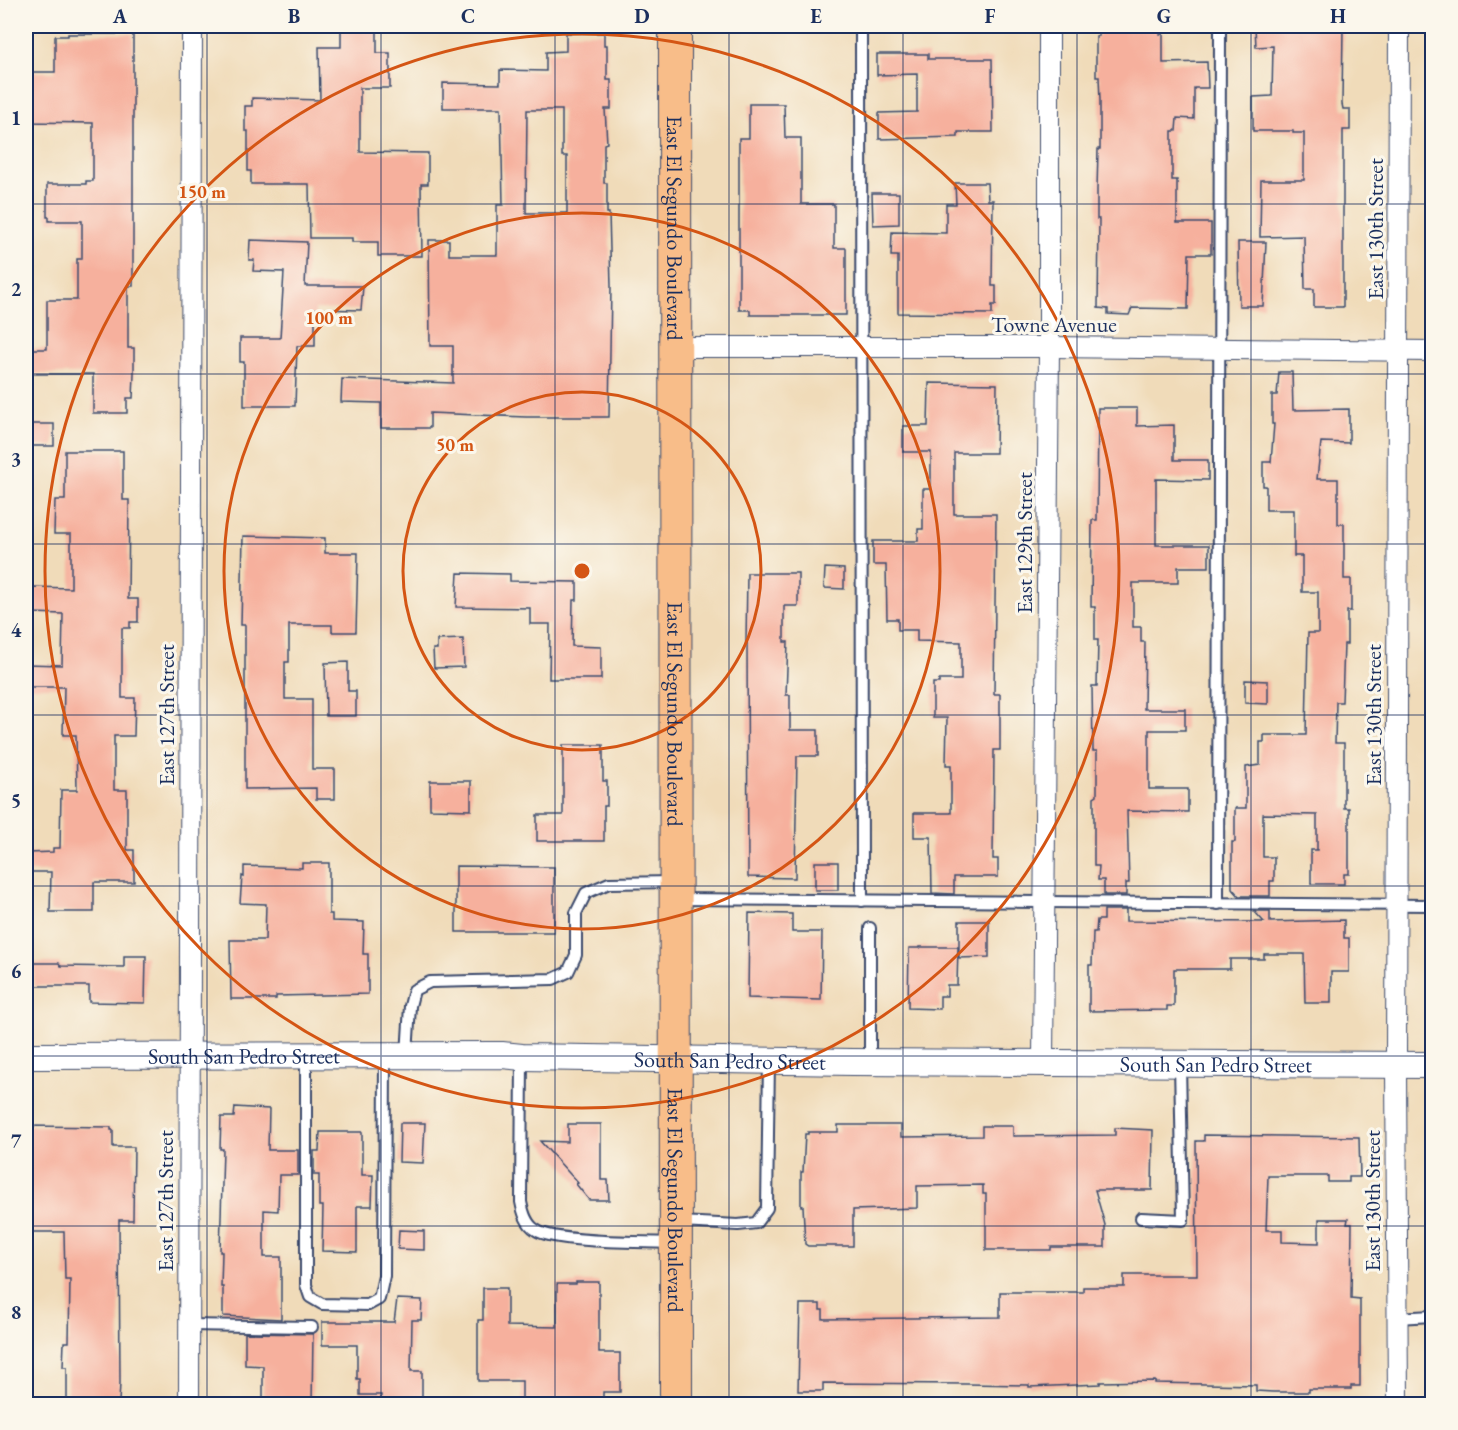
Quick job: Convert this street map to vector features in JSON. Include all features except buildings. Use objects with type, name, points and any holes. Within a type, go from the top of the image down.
[{"type":"main road","name":"East El Segundo Boulevard","points":[[675,26],[676,1404]]},
{"type":"street","name":"East 127th Street","points":[[189,1404],[192,26]]},
{"type":"street","name":"East 129th Street","points":[[1043,1062],[1046,903],[1049,26]]},
{"type":"street","name":"East 130th Street","points":[[1398,1404],[1395,1065],[1399,26]]},
{"type":"street","name":"Towne Avenue","points":[[676,347],[1049,347],[1432,351]]},
{"type":"street","name":"South San Pedro Street","points":[[26,1056],[502,1055],[870,1062],[1432,1065]]},
{"type":"lane","points":[[861,26],[862,901]]},
{"type":"lane","points":[[1218,904],[1220,26]]},
{"type":"lane","points":[[306,1055],[306,1285],[310,1297],[322,1304],[368,1305],[380,1299],[384,1276],[396,1055],[414,990],[430,982],[553,979],[568,972],[576,955],[576,913],[585,893],[609,883],[676,890],[862,901],[1432,905]]},
{"type":"lane","points":[[870,928],[870,1062]]},
{"type":"lane","points":[[522,1057],[521,1202],[525,1217],[536,1230],[557,1237],[615,1241],[756,1222],[767,1208],[769,1060]]},
{"type":"lane","points":[[1141,1218],[1183,1220],[1180,1063]]},
{"type":"lane","points":[[1397,1317],[1432,1316]]},
{"type":"lane","points":[[189,1325],[312,1327]]}]
